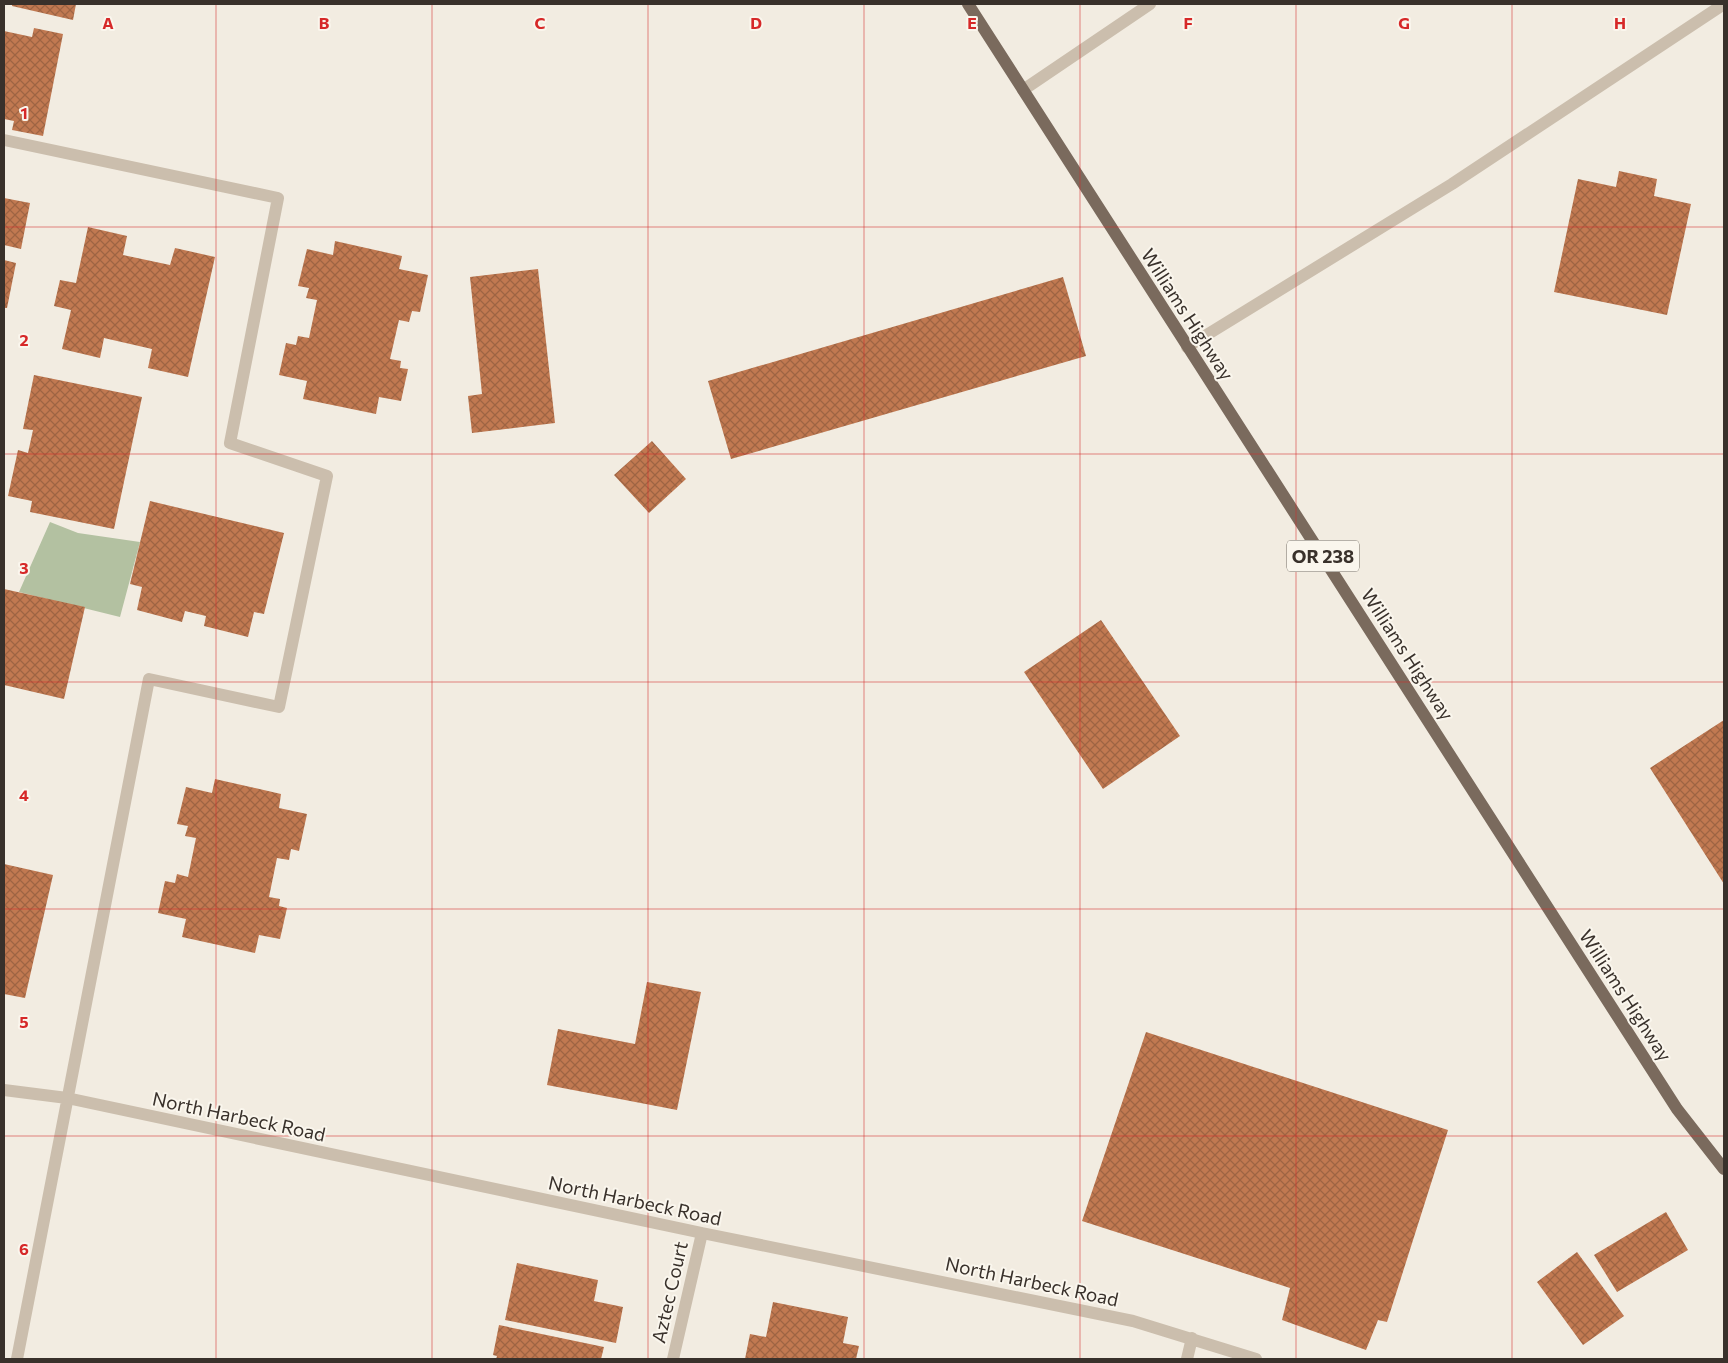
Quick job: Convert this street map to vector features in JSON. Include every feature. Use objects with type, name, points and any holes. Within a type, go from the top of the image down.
[{"type":"main road","name":"Williams Highway","points":[[968,4],[1677,1109],[1724,1169]]},
{"type":"street","points":[[1023,90],[1150,4]]},
{"type":"street","points":[[1187,346],[1452,184],[1724,4]]},
{"type":"street","points":[[4,140],[278,198],[230,443],[327,476],[279,707],[149,679],[17,1359]]},
{"type":"street","name":"North Harbeck Road","points":[[4,1090],[67,1098],[702,1233],[1134,1321],[1256,1359]]},
{"type":"street","name":"Aztec Court","points":[[673,1359],[702,1233]]},
{"type":"street","points":[[1187,1359],[1192,1338]]},
{"type":"green space","points":[[50,522],[78,533],[140,542],[120,617],[19,592]]},
{"type":"building","points":[[12,4],[76,4],[73,20],[12,6]]},
{"type":"building","points":[[34,28],[63,34],[43,136],[12,130],[14,121],[4,119],[4,31],[32,37]]},
{"type":"building","points":[[1619,171],[1657,179],[1654,196],[1691,204],[1667,315],[1554,292],[1578,179],[1616,187]]},
{"type":"building","points":[[4,198],[30,203],[21,249],[4,245]]},
{"type":"building","points":[[88,227],[127,236],[123,255],[170,265],[175,248],[215,257],[188,377],[148,368],[152,349],[104,338],[100,358],[62,349],[71,310],[54,306],[60,280],[76,283]]},
{"type":"building","points":[[335,241],[402,256],[399,269],[428,275],[420,312],[412,311],[409,322],[399,320],[390,359],[401,361],[400,368],[408,369],[401,401],[379,397],[376,414],[303,399],[307,381],[279,375],[286,343],[296,345],[298,336],[309,338],[317,300],[306,298],[309,288],[298,286],[307,249],[333,255]]},
{"type":"building","points":[[4,260],[16,263],[7,308],[4,308]]},
{"type":"building","points":[[538,269],[555,423],[472,433],[468,396],[482,394],[470,277]]},
{"type":"building","points":[[1063,277],[1086,356],[731,459],[708,381]]},
{"type":"building","points":[[34,375],[142,397],[114,529],[30,512],[32,501],[8,496],[18,450],[28,453],[33,430],[23,429]]},
{"type":"building","points":[[652,441],[686,479],[649,513],[614,475]]},
{"type":"building","points":[[150,501],[284,533],[264,614],[254,612],[248,637],[204,626],[206,616],[185,611],[182,622],[137,610],[142,587],[130,584]]},
{"type":"building","points":[[4,589],[85,607],[64,699],[4,685]]},
{"type":"building","points":[[1101,620],[1180,736],[1103,789],[1024,672]]},
{"type":"building","points":[[1724,720],[1724,884],[1650,768]]},
{"type":"building","points":[[215,779],[281,794],[279,808],[307,814],[299,851],[291,849],[289,860],[277,858],[269,897],[280,899],[279,906],[287,908],[280,939],[259,935],[255,953],[182,937],[186,919],[158,913],[165,881],[175,883],[177,874],[188,877],[196,838],[185,836],[188,826],[177,824],[186,787],[212,793]]},
{"type":"building","points":[[4,864],[53,875],[25,998],[4,994]]},
{"type":"building","points":[[647,982],[701,992],[677,1110],[547,1085],[558,1029],[635,1044]]},
{"type":"building","points":[[1146,1032],[1448,1130],[1387,1322],[1378,1320],[1366,1350],[1282,1320],[1290,1288],[1082,1221]]},
{"type":"building","points":[[1666,1212],[1688,1250],[1617,1292],[1594,1255]]},
{"type":"building","points":[[1577,1252],[1624,1316],[1583,1345],[1537,1282]]},
{"type":"building","points":[[517,1263],[598,1280],[594,1301],[623,1307],[616,1343],[505,1320]]},
{"type":"building","points":[[773,1302],[848,1317],[843,1343],[859,1346],[856,1359],[745,1359],[750,1334],[766,1337]]},
{"type":"building","points":[[499,1325],[604,1347],[601,1359],[496,1359],[497,1356],[493,1355]]}]
